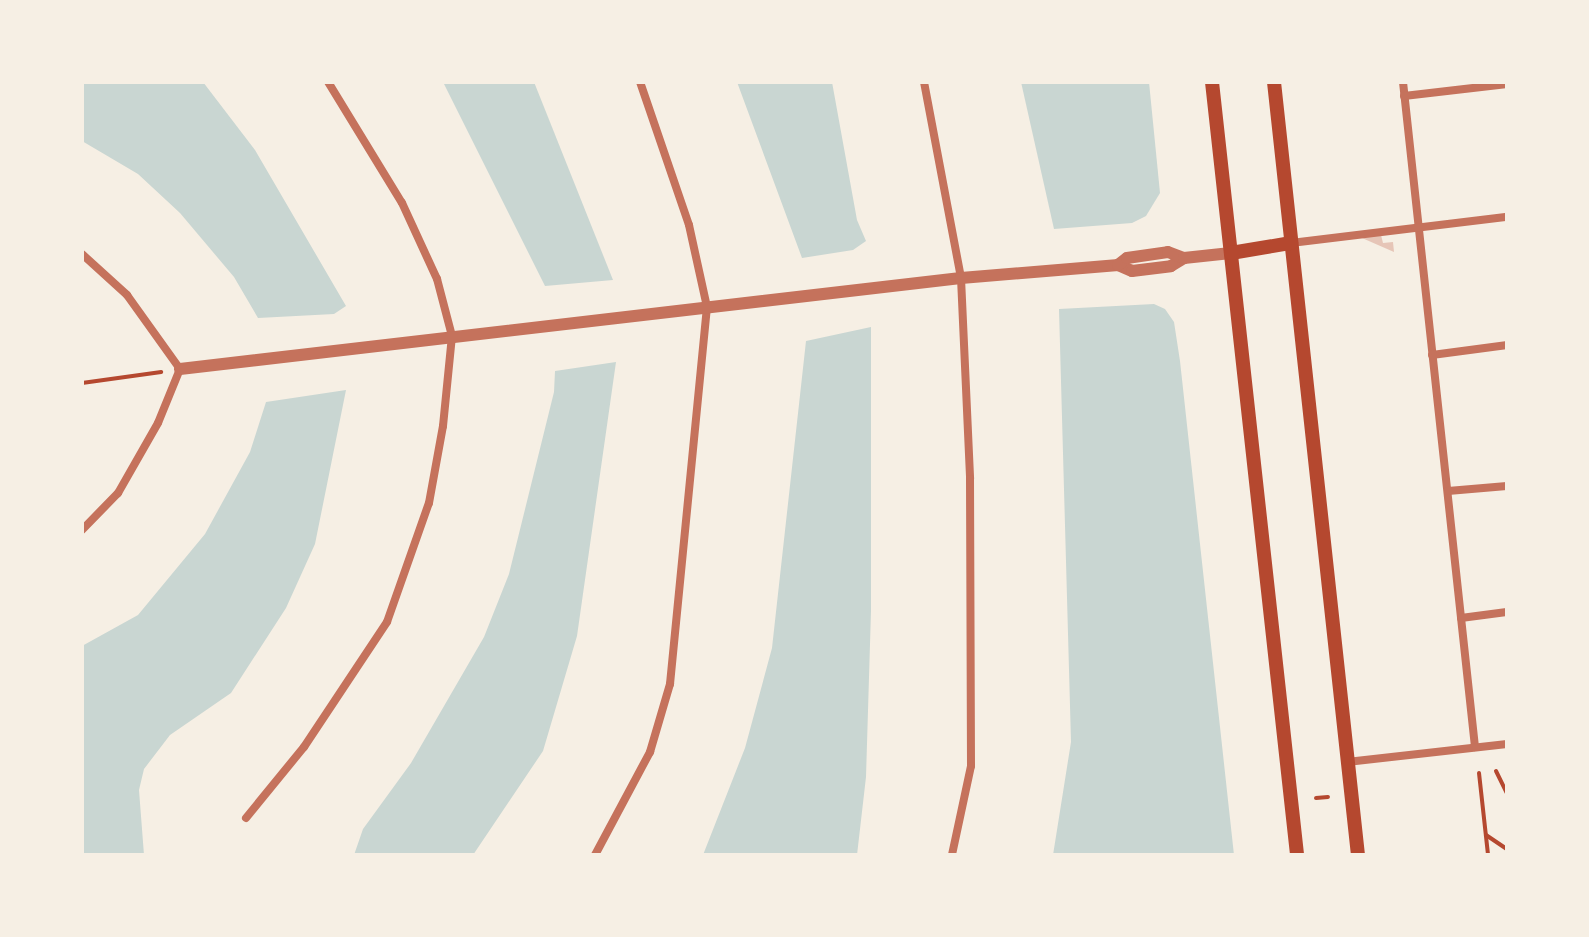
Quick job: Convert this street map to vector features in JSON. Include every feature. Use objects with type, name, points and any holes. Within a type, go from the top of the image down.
[{"type":"main road","points":[[1212,82],[1297,855]]},
{"type":"main road","points":[[1274,82],[1358,855]]},
{"type":"main road","points":[[1231,253],[1291,243]]},
{"type":"street","points":[[246,818],[304,747],[387,622],[429,503],[452,336],[437,279],[402,203],[328,82]]},
{"type":"street","points":[[595,855],[650,752],[670,684],[707,307],[689,225],[640,82]]},
{"type":"street","points":[[924,82],[961,278],[970,479],[971,766],[952,855]]},
{"type":"street","points":[[1403,82],[1475,747]]},
{"type":"street","points":[[1404,96],[1507,84]]},
{"type":"street","points":[[1291,243],[1507,217]]},
{"type":"street","points":[[180,369],[961,278],[1118,265],[1132,271],[1171,266],[1184,258],[1231,253]]},
{"type":"street","points":[[82,254],[127,295],[180,369]]},
{"type":"street","points":[[1432,355],[1507,345]]},
{"type":"street","points":[[82,530],[118,493],[158,423],[180,369]]},
{"type":"street","points":[[1448,491],[1507,486]]},
{"type":"street","points":[[1461,618],[1507,612]]},
{"type":"street","points":[[1347,762],[1507,744]]},
{"type":"path","points":[[82,383],[161,372]]},
{"type":"path","points":[[1496,771],[1507,794]]},
{"type":"path","points":[[1479,773],[1488,855]]},
{"type":"path","points":[[1316,798],[1328,797]]},
{"type":"path","points":[[1486,835],[1507,849]]},
{"type":"shaded area","points":[[82,82],[203,82],[255,150],[346,306],[334,314],[258,318],[234,277],[180,213],[138,174],[82,141]]},
{"type":"shaded area","points":[[443,82],[534,82],[613,280],[545,286]]},
{"type":"shaded area","points":[[737,82],[832,82],[857,220],[866,241],[853,250],[802,258]]},
{"type":"shaded area","points":[[1021,82],[1149,82],[1160,193],[1146,216],[1132,223],[1054,229]]},
{"type":"shaded area","points":[[1154,304],[1165,309],[1174,322],[1180,361],[1234,855],[1053,855],[1071,742],[1059,309]]},
{"type":"shaded area","points":[[871,327],[871,611],[866,777],[857,855],[703,855],[745,748],[772,648],[806,341]]},
{"type":"shaded area","points":[[616,362],[577,636],[543,751],[473,855],[354,855],[363,829],[411,763],[484,637],[509,574],[554,392],[555,371]]},
{"type":"shaded area","points":[[346,390],[315,544],[286,608],[231,693],[170,735],[144,769],[139,790],[144,855],[82,855],[82,646],[138,615],[205,534],[250,452],[266,402]]},
{"type":"building","points":[[1381,235],[1383,243],[1393,242],[1394,252],[1362,238]]}]
